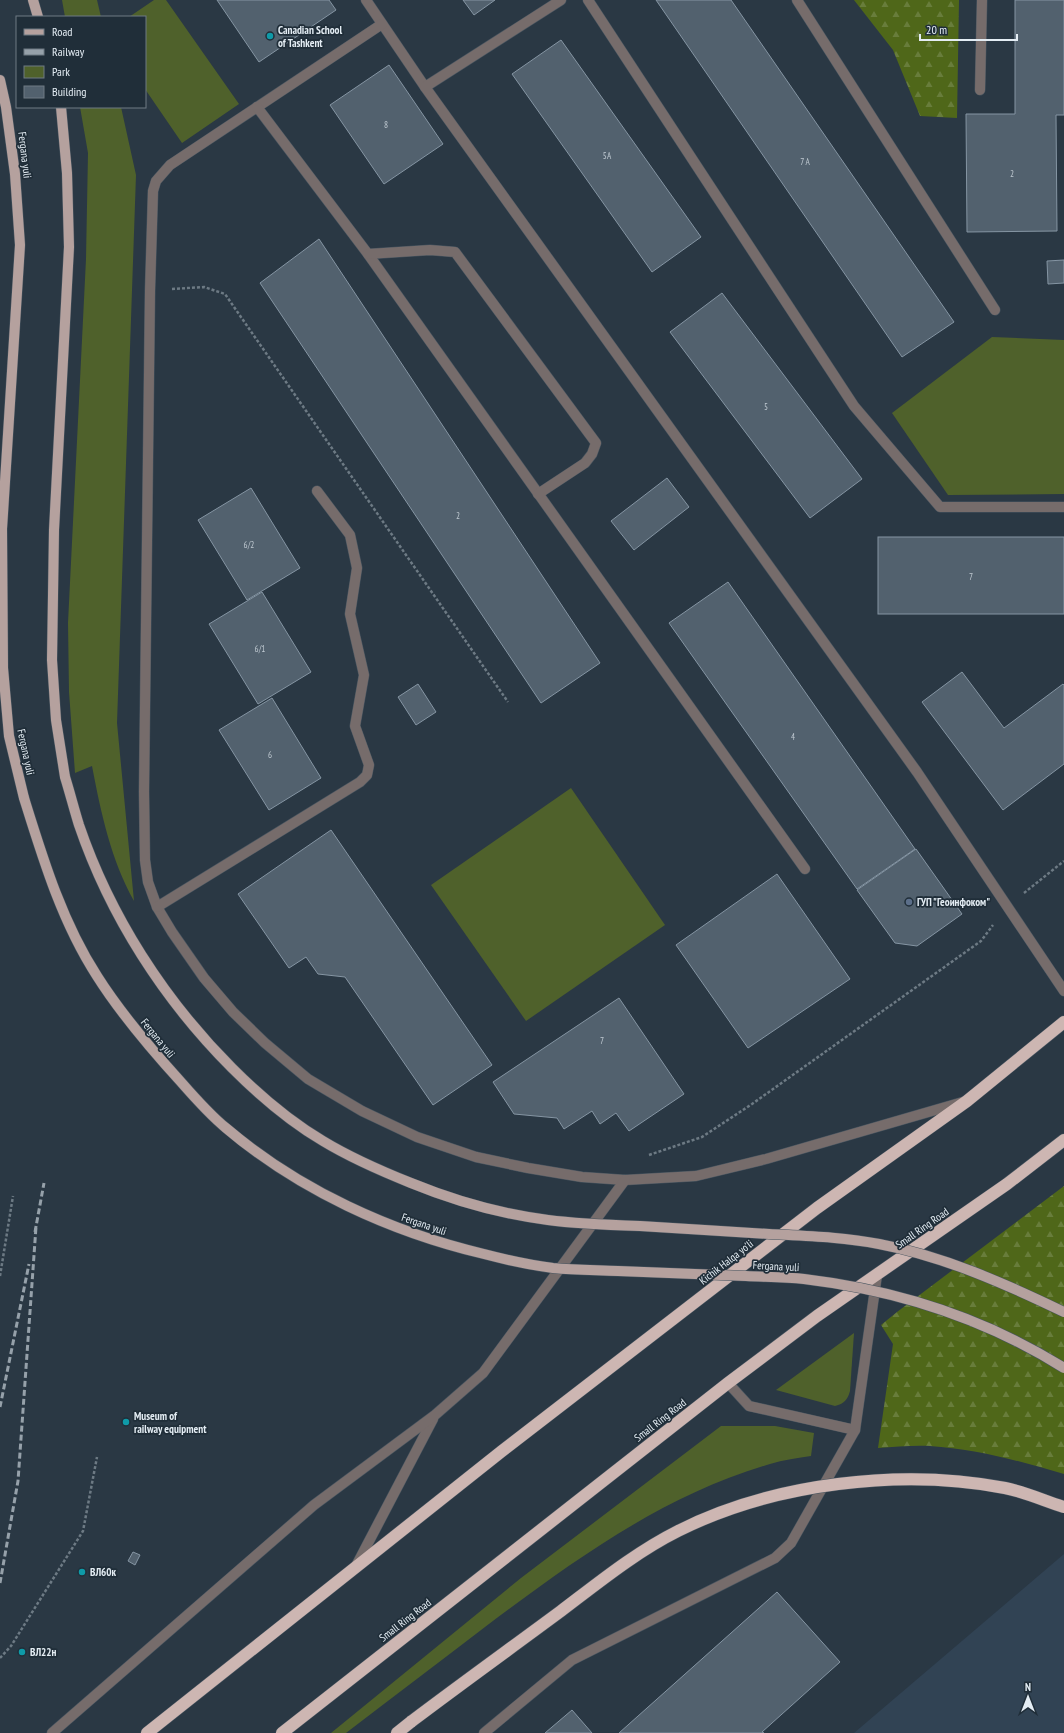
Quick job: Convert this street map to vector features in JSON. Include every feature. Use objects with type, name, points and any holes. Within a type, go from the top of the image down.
[{"type":"highway","points":[[147,1733],[502,1451],[817,1208],[967,1101],[1064,1022]]},
{"type":"highway","name":"Small Ring Road","points":[[282,1733],[728,1383],[817,1316],[1007,1184],[1064,1140]]},
{"type":"highway","points":[[396,1733],[591,1588],[656,1543],[679,1530],[735,1508],[768,1498],[826,1486],[860,1481],[915,1479],[944,1480],[1006,1488],[1064,1507]]},
{"type":"main road","points":[[33,0],[38,15]]},
{"type":"main road","points":[[36,0],[38,15]]},
{"type":"main road","name":"Fergana yuli","points":[[0,80],[6,107],[16,174],[20,245],[2,529],[3,668],[9,736],[24,798],[55,892],[74,935],[97,976],[122,1012],[158,1058],[224,1127],[263,1156],[301,1181],[341,1203],[381,1221],[424,1237],[466,1250],[510,1261],[552,1268],[801,1279],[857,1287],[917,1303],[969,1320],[1021,1342],[1064,1368]]},
{"type":"main road","points":[[61,108],[67,173],[69,247],[54,530],[52,660],[56,720],[65,778],[80,826],[115,910],[162,987],[191,1024],[252,1087],[286,1116],[321,1140],[357,1160],[435,1193],[516,1215],[583,1223],[818,1236],[883,1245],[920,1255],[1006,1285],[1064,1312]]},
{"type":"lane","points":[[366,0],[425,87],[918,772],[1064,991]]},
{"type":"lane","points":[[425,87],[561,0]]},
{"type":"lane","points":[[588,0],[854,406],[940,507],[1064,507]]},
{"type":"lane","points":[[797,0],[995,310]]},
{"type":"lane","points":[[980,90],[982,0]]},
{"type":"lane","points":[[382,24],[170,165],[156,181],[152,200],[150,291],[144,828],[145,860],[148,882],[157,907],[187,955],[233,1012],[265,1043],[308,1079],[362,1111],[417,1137],[476,1157],[582,1177],[625,1180],[696,1176],[766,1159],[967,1101]]},
{"type":"lane","points":[[257,107],[368,254],[805,869]]},
{"type":"lane","points":[[368,254],[430,250],[455,252],[596,443],[592,454],[585,463],[538,494]]},
{"type":"lane","points":[[157,907],[360,782],[367,775],[369,765],[354,726],[364,675],[350,614],[357,568],[350,535],[317,491]]},
{"type":"lane","points":[[52,1733],[314,1505],[435,1415],[483,1372],[625,1180]]},
{"type":"lane","points":[[484,1733],[572,1660],[775,1558],[791,1543],[856,1430],[877,1275]]},
{"type":"lane","points":[[728,1383],[749,1406],[856,1430]]},
{"type":"lane","points":[[355,1567],[435,1415]]},
{"type":"path","points":[[150,291],[204,287],[225,294],[508,702]]},
{"type":"path","points":[[642,1157],[702,1137],[752,1104],[981,941],[1007,907],[1064,860]]},
{"type":"path","points":[[0,1276],[13,1196]]},
{"type":"path","points":[[0,1658],[11,1646],[83,1531],[98,1458]]},
{"type":"shaded area","points":[[1064,1554],[1064,1733],[854,1733]]},
{"type":"green space","points":[[62,0],[97,0],[101,16],[65,16]]},
{"type":"green space","points":[[154,0],[166,0],[239,104],[182,143],[146,90],[146,16],[130,16]]},
{"type":"green space","points":[[854,0],[959,0],[957,118],[920,116],[893,50]]},
{"type":"green space","points":[[80,108],[121,108],[136,175],[117,723],[134,901],[113,853],[103,819],[92,766],[75,773],[69,692],[68,623],[86,259],[88,153]]},
{"type":"green space","points":[[992,337],[1064,340],[1064,494],[948,495],[892,413]]},
{"type":"green space","points":[[571,788],[665,925],[526,1021],[431,885]]},
{"type":"green space","points":[[1064,1186],[1064,1474],[1014,1460],[964,1450],[924,1446],[878,1448],[893,1344],[881,1325]]},
{"type":"green space","points":[[854,1333],[850,1391],[847,1399],[843,1402],[835,1406],[776,1390]]},
{"type":"green space","points":[[721,1426],[775,1426],[814,1433],[811,1456],[790,1459],[731,1477],[693,1493],[620,1532],[552,1578],[485,1627],[346,1733],[331,1733],[521,1578]]},
{"type":"building","name":"Canadian School of Tashkent","points":[[217,0],[329,0],[336,10],[259,62]]},
{"type":"building","points":[[463,0],[495,0],[474,15]]},
{"type":"building","points":[[656,0],[731,0],[954,322],[902,357]]},
{"type":"building","points":[[1015,0],[1064,0],[1064,115],[1056,115],[1057,231],[967,232],[966,114],[1015,114]]},
{"type":"building","points":[[561,40],[701,237],[652,272],[512,74]]},
{"type":"building","points":[[389,65],[443,144],[384,184],[330,105]]},
{"type":"building","points":[[319,239],[600,663],[541,703],[260,283]]},
{"type":"building","points":[[1064,260],[1064,283],[1048,284],[1047,261]]},
{"type":"building","points":[[722,293],[862,479],[810,518],[670,332]]},
{"type":"building","points":[[667,478],[689,507],[634,550],[611,521]]},
{"type":"building","points":[[251,488],[300,568],[247,600],[198,520]]},
{"type":"building","points":[[878,537],[1064,537],[1064,614],[878,614]]},
{"type":"building","points":[[728,582],[915,849],[857,889],[669,623]]},
{"type":"building","points":[[262,592],[311,672],[258,704],[209,624]]},
{"type":"building","points":[[962,672],[1004,728],[1063,684],[1064,685],[1064,764],[1003,810],[922,702]]},
{"type":"building","points":[[418,684],[436,712],[416,725],[398,697]]},
{"type":"building","points":[[272,698],[321,778],[269,810],[219,730]]},
{"type":"building","points":[[331,830],[492,1065],[433,1105],[345,977],[318,974],[306,957],[289,968],[238,894]]},
{"type":"building","name":"ГУП \"Геоинфоком\"","points":[[916,849],[962,914],[917,946],[895,943],[857,890]]},
{"type":"building","points":[[777,874],[850,979],[748,1048],[676,945]]},
{"type":"building","points":[[619,998],[684,1094],[629,1131],[616,1113],[600,1124],[592,1111],[564,1129],[557,1118],[514,1114],[493,1082]]},
{"type":"building","points":[[133,1552],[140,1555],[135,1565],[128,1561]]},
{"type":"building","points":[[777,1592],[840,1662],[762,1732],[764,1733],[619,1733]]},
{"type":"building","points":[[572,1710],[592,1733],[545,1733]]},
{"type":"railway","points":[[35,1232],[44,1183]]},
{"type":"railway","points":[[0,1583],[18,1481],[36,1227]]},
{"type":"railway","points":[[0,1407],[29,1264]]},
{"type":"place","name":"Canadian School of Tashkent","points":[[270,36]]},
{"type":"place","name":"ГУП \"Геоинфоком\"","points":[[909,902]]},
{"type":"place","name":"Museum of railway equipment","points":[[126,1422]]},
{"type":"place","name":"ВЛ60к","points":[[82,1572]]},
{"type":"place","name":"ВЛ22н","points":[[22,1652]]}]
